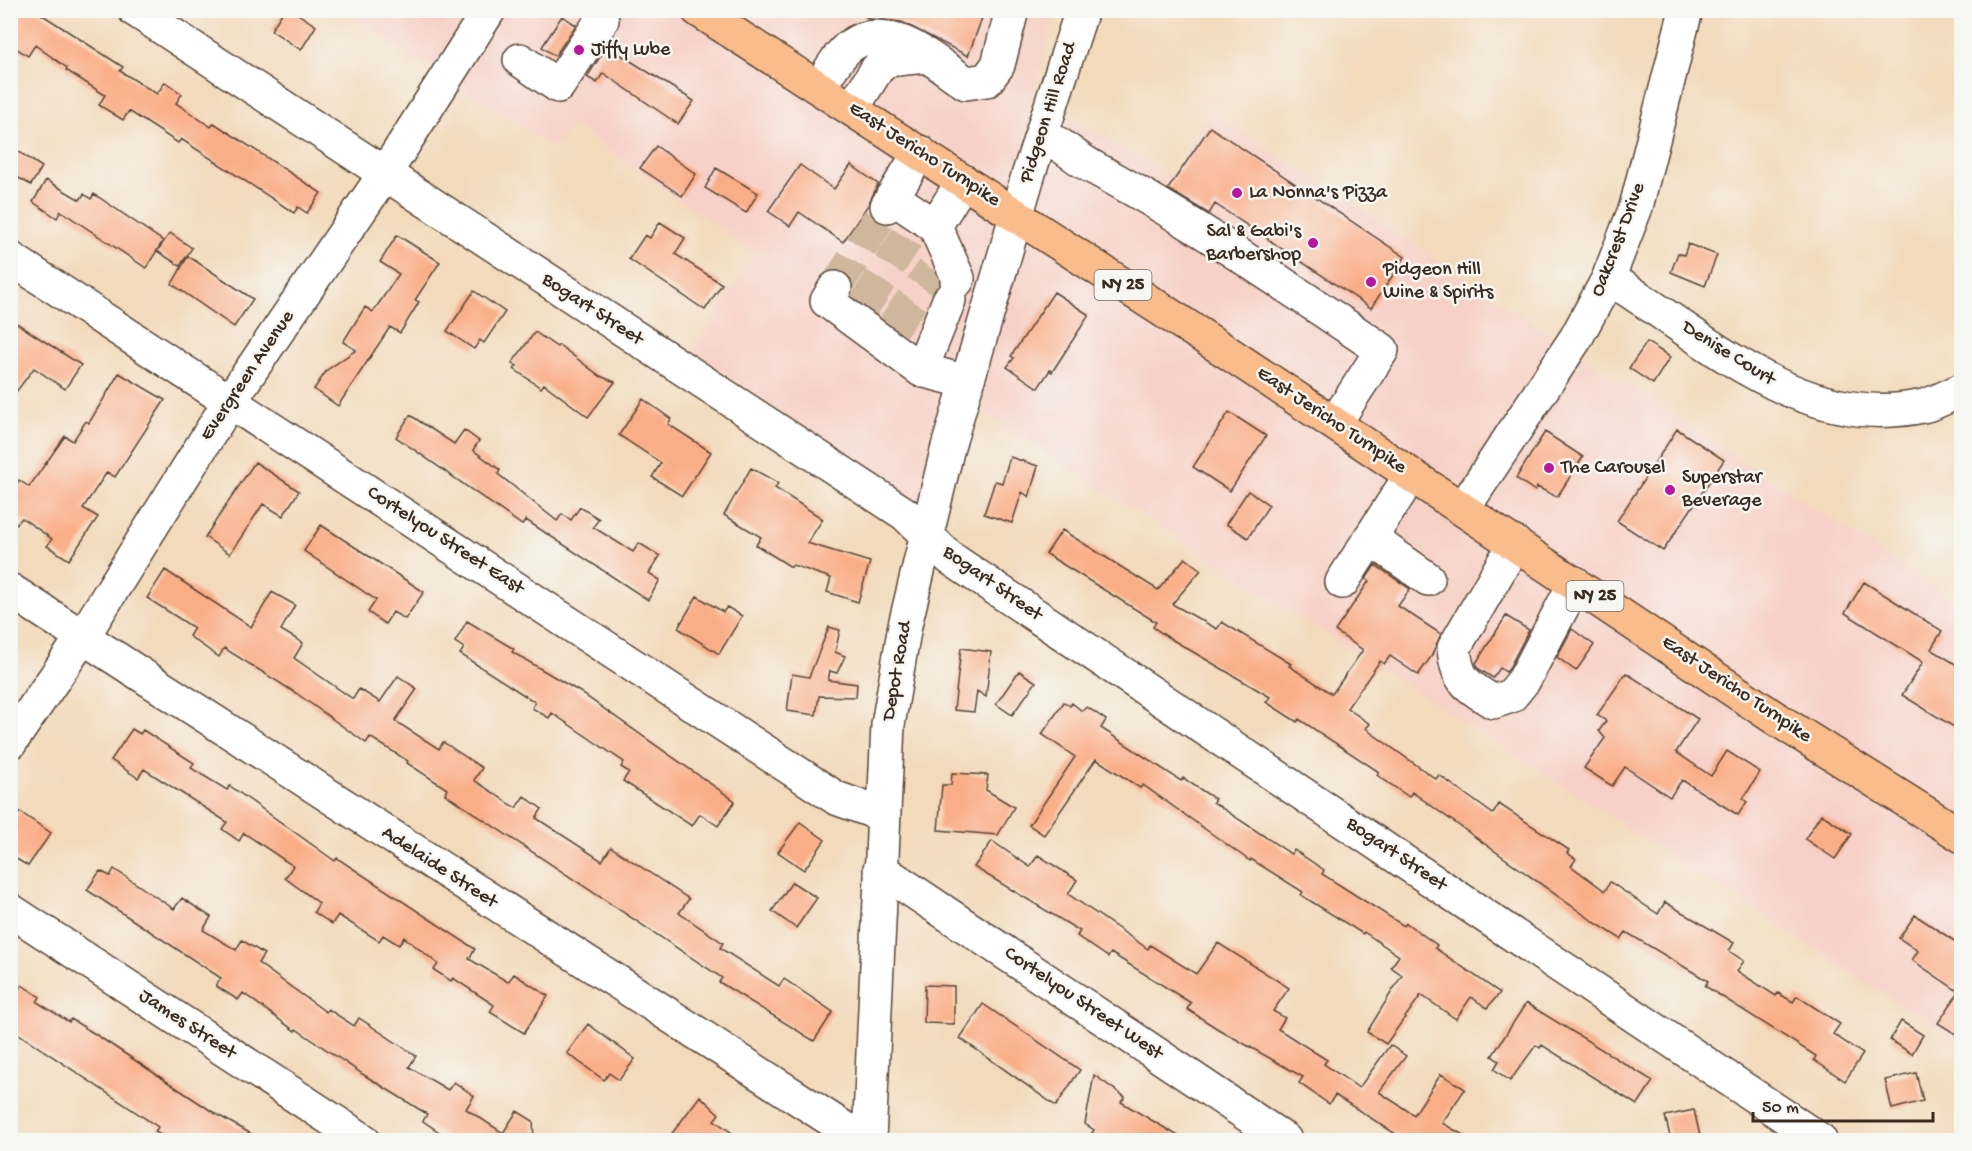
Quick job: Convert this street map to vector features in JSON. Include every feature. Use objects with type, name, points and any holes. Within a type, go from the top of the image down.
[{"type":"main road","name":"East Jericho Turnpike","points":[[698,10],[1335,423],[1772,716],[1962,836]]},
{"type":"street","name":"Bogart Street","points":[[135,10],[905,514],[950,558],[1820,1140]]},
{"type":"street","name":"Evergreen Avenue","points":[[10,743],[82,638],[230,401],[384,175],[489,10]]},
{"type":"street","points":[[819,87],[847,48],[870,35],[889,37],[925,56],[966,83],[987,80],[998,65],[1012,10]]},
{"type":"street","name":"Pidgeon Hill Road","points":[[1017,215],[1082,10]]},
{"type":"street","name":"Oakcrest Drive","points":[[1463,509],[1576,338],[1608,279],[1636,207],[1686,10]]},
{"type":"street","points":[[520,60],[558,86],[602,20]]},
{"type":"street","points":[[852,109],[877,69],[887,60],[925,56]]},
{"type":"street","points":[[1042,135],[1062,143],[1076,158],[1139,192],[1382,350],[1335,423]]},
{"type":"street","points":[[920,153],[890,201],[936,252]]},
{"type":"street","points":[[921,370],[936,252],[963,181]]},
{"type":"street","name":"Depot Road","points":[[869,1140],[888,725],[905,625],[948,447],[1017,215]]},
{"type":"street","name":"Cortelyou Street East","points":[[10,258],[836,798],[883,815]]},
{"type":"street","name":"Denise Court","points":[[1608,279],[1767,381],[1812,401],[1856,411],[1891,410],[1925,406],[1962,390]]},
{"type":"street","points":[[835,288],[827,301],[858,314],[887,334],[921,370],[968,382]]},
{"type":"street","points":[[1342,582],[1411,475]]},
{"type":"street","points":[[1370,538],[1428,579]]},
{"type":"street","points":[[1515,543],[1454,648],[1455,661],[1464,684],[1493,702],[1511,696],[1524,680],[1575,583]]},
{"type":"street","name":"Adelaide Street","points":[[10,590],[847,1130],[869,1140]]},
{"type":"street","name":"Cortelyou Street West","points":[[880,869],[1285,1140]]},
{"type":"street","name":"James Street","points":[[10,910],[363,1140]]},
{"type":"shaded area","points":[[344,11],[1055,11],[1034,97],[1171,177],[1212,112],[1961,605],[1961,1043],[949,390],[920,505],[691,352],[756,254],[572,124],[554,148]]},
{"type":"building","points":[[10,10],[35,10],[123,67],[120,71],[157,94],[165,82],[182,94],[176,103],[211,127],[214,123],[321,193],[307,213],[298,207],[294,213],[181,139],[178,143],[129,111],[123,120],[99,105],[105,95],[66,70],[67,68],[35,45],[28,56],[10,44]]},
{"type":"building","points":[[284,10],[292,10],[316,26],[301,50],[271,30]]},
{"type":"building","points":[[853,10],[985,10],[968,56],[902,22],[870,19]]},
{"type":"building","points":[[562,16],[576,25],[555,56],[542,47]]},
{"type":"building","points":[[607,46],[694,101],[678,124],[603,73],[597,83],[587,77]]},
{"type":"building","points":[[1210,127],[1405,257],[1371,308],[1215,204],[1209,214],[1168,189]]},
{"type":"building","points":[[10,146],[42,167],[31,185],[10,173]]},
{"type":"building","points":[[656,146],[696,174],[682,196],[640,168]]},
{"type":"building","points":[[800,165],[834,189],[851,165],[878,184],[868,205],[843,242],[799,212],[790,226],[768,211]]},
{"type":"building","points":[[716,168],[758,193],[746,213],[705,188]]},
{"type":"building","points":[[46,180],[80,200],[84,194],[91,199],[94,194],[163,241],[146,268],[61,211],[57,218],[33,202]]},
{"type":"building","points":[[660,222],[685,238],[675,254],[722,284],[705,310],[629,259],[645,235],[650,238]]},
{"type":"building","points":[[170,233],[192,248],[180,266],[157,251]]},
{"type":"building","points":[[397,235],[440,262],[415,300],[419,302],[400,333],[390,327],[338,406],[314,389],[327,370],[356,350],[343,342],[365,307],[373,312],[399,274],[380,262]]},
{"type":"building","points":[[1688,244],[1717,255],[1705,286],[1671,272],[1678,253],[1684,255]]},
{"type":"building","points":[[188,256],[253,299],[234,327],[172,284]]},
{"type":"building","points":[[474,291],[505,312],[484,343],[480,340],[474,349],[447,331]]},
{"type":"building","points":[[1054,292],[1089,315],[1052,372],[1050,370],[1038,388],[1007,367],[1014,358],[1011,356]]},
{"type":"building","points":[[10,319],[81,365],[65,389],[34,368],[10,400]]},
{"type":"building","points":[[535,332],[557,347],[559,345],[600,376],[615,382],[588,417],[544,384],[541,388],[514,369],[517,366],[512,363]]},
{"type":"building","points":[[1647,342],[1670,357],[1653,384],[1629,368]]},
{"type":"building","points":[[119,373],[165,400],[115,477],[107,472],[83,508],[98,517],[69,560],[47,546],[52,539],[22,518],[10,531],[10,493],[19,480],[29,487],[65,436],[73,441],[86,421],[89,423]]},
{"type":"building","points":[[643,399],[671,419],[668,424],[711,452],[682,496],[652,477],[661,463],[619,435]]},
{"type":"building","points":[[1229,412],[1266,436],[1230,491],[1193,467]]},
{"type":"building","points":[[410,415],[454,444],[464,430],[479,441],[473,450],[500,470],[498,474],[557,521],[562,514],[571,520],[580,507],[599,519],[593,527],[633,552],[639,543],[660,556],[649,573],[660,580],[648,600],[526,520],[522,525],[396,437]]},
{"type":"building","name":"Superstar Beverage","points":[[1677,429],[1724,460],[1663,551],[1617,521]]},
{"type":"building","name":"The Carousel","points":[[1545,432],[1583,457],[1557,497],[1537,487],[1535,491],[1516,478]]},
{"type":"building","points":[[1010,457],[1038,466],[1029,497],[1022,492],[1012,523],[984,514],[995,481],[1002,483]]},
{"type":"building","points":[[255,462],[299,491],[283,516],[263,504],[230,554],[205,537]]},
{"type":"building","points":[[751,468],[778,483],[775,488],[823,519],[807,543],[870,562],[858,602],[827,592],[831,578],[793,565],[791,567],[756,545],[761,537],[724,515]]},
{"type":"building","points":[[1248,491],[1269,505],[1248,538],[1226,524]]},
{"type":"building","points":[[321,525],[424,592],[405,619],[393,612],[385,624],[368,612],[376,600],[304,551]]},
{"type":"building","points":[[1062,530],[1158,590],[1185,558],[1201,570],[1172,604],[1217,629],[1222,622],[1291,664],[1289,666],[1332,694],[1363,650],[1335,631],[1369,581],[1366,579],[1375,565],[1410,589],[1398,606],[1441,634],[1431,657],[1418,675],[1390,656],[1384,664],[1380,661],[1347,708],[1370,724],[1366,728],[1370,732],[1436,779],[1439,775],[1493,814],[1499,804],[1569,850],[1567,853],[1576,859],[1571,866],[1605,891],[1610,882],[1658,914],[1665,902],[1734,943],[1729,951],[1744,961],[1737,971],[1776,996],[1778,993],[1793,1002],[1797,996],[1840,1024],[1833,1034],[1863,1054],[1845,1081],[1814,1060],[1816,1056],[1705,986],[1708,981],[1626,932],[1621,939],[1594,922],[1412,792],[1409,797],[1377,775],[1379,772],[1299,719],[1297,722],[1266,702],[1270,697],[1166,636],[1153,627],[1156,622],[1046,554]]},
{"type":"building","points":[[165,570],[251,627],[272,592],[295,605],[281,630],[303,643],[294,658],[353,699],[359,689],[380,702],[398,676],[417,689],[395,721],[439,749],[443,742],[482,768],[474,780],[516,808],[524,796],[542,809],[536,818],[602,861],[611,847],[689,899],[679,913],[723,943],[720,948],[779,986],[784,979],[833,1012],[814,1041],[719,982],[722,978],[445,794],[447,789],[407,763],[408,761],[370,737],[366,743],[296,693],[224,648],[219,657],[189,636],[194,628],[147,598]]},
{"type":"building","points":[[1864,582],[1942,631],[1931,649],[1962,668],[1962,732],[1902,695],[1923,662],[1845,613]]},
{"type":"building","points":[[697,596],[723,612],[727,607],[742,616],[719,654],[678,628]]},
{"type":"building","points":[[1506,616],[1529,630],[1508,670],[1506,672],[1500,668],[1493,678],[1479,669],[1476,663]]},
{"type":"building","points":[[467,621],[514,649],[512,652],[580,692],[735,801],[718,826],[700,814],[692,826],[623,781],[629,772],[621,767],[624,762],[552,713],[549,718],[532,708],[535,702],[460,654],[464,648],[455,642]]},
{"type":"building","points":[[829,627],[840,630],[835,652],[845,656],[837,673],[830,671],[828,680],[857,684],[856,697],[819,696],[816,715],[787,711],[792,674],[809,677]]},
{"type":"building","points":[[1572,629],[1594,645],[1576,671],[1557,657]]},
{"type":"building","points":[[961,648],[991,652],[986,697],[977,691],[974,712],[954,710]]},
{"type":"building","points":[[1019,671],[1036,682],[1012,715],[996,704]]},
{"type":"building","points":[[1626,673],[1698,719],[1676,752],[1711,776],[1727,751],[1760,772],[1743,799],[1747,802],[1738,815],[1682,780],[1670,797],[1625,767],[1612,786],[1584,768],[1605,738],[1599,731],[1606,721],[1597,715]]},
{"type":"building","points":[[1064,702],[1070,706],[1072,703],[1082,711],[1087,707],[1106,720],[1101,728],[1181,781],[1183,778],[1215,799],[1213,802],[1291,854],[1294,850],[1324,870],[1322,874],[1404,926],[1406,923],[1437,945],[1435,948],[1500,993],[1487,1008],[1471,997],[1456,1019],[1421,995],[1386,1044],[1367,1032],[1402,975],[1391,967],[1399,956],[1364,932],[1363,934],[1301,895],[1303,892],[1251,859],[1250,861],[1143,785],[1140,788],[1096,759],[1044,835],[1029,825],[1075,757],[1042,734]]},
{"type":"building","points":[[132,729],[140,734],[143,730],[194,763],[191,768],[227,790],[230,786],[335,861],[337,858],[475,949],[469,959],[508,982],[514,974],[548,996],[524,1033],[490,1012],[494,1005],[453,978],[451,981],[434,970],[438,964],[404,937],[399,945],[383,935],[379,941],[338,915],[332,924],[314,912],[319,903],[285,878],[293,866],[244,833],[239,841],[222,829],[227,822],[144,769],[138,778],[111,760]]},
{"type":"building","points":[[952,773],[988,775],[986,790],[1014,807],[998,835],[938,830],[942,785],[951,785]]},
{"type":"building","points":[[20,812],[51,833],[28,866],[10,855],[10,826]]},
{"type":"building","points":[[1821,814],[1852,834],[1835,859],[1805,839]]},
{"type":"building","points":[[800,822],[825,840],[804,870],[778,852]]},
{"type":"building","points":[[992,841],[1030,867],[1038,855],[1077,880],[1068,894],[1148,949],[1150,945],[1196,974],[1218,943],[1289,988],[1273,1011],[1285,1018],[1278,1029],[1327,1060],[1324,1064],[1359,1088],[1390,1045],[1406,1056],[1379,1092],[1414,1115],[1441,1074],[1465,1089],[1442,1123],[1472,1140],[1405,1140],[1335,1095],[1329,1104],[1299,1083],[1303,1077],[1218,1029],[1187,1009],[1191,1003],[1111,953],[1108,957],[1077,936],[1080,931],[974,867]]},
{"type":"building","points":[[114,869],[174,909],[182,898],[211,917],[203,930],[236,950],[242,940],[264,954],[258,963],[326,1012],[328,1009],[354,1026],[359,1018],[416,1056],[409,1067],[448,1090],[454,1082],[474,1096],[466,1109],[503,1133],[517,1111],[533,1121],[534,1140],[451,1140],[423,1121],[427,1114],[296,1029],[295,1031],[243,993],[238,1000],[216,986],[221,978],[87,890],[100,871],[110,876]]},
{"type":"building","points":[[792,882],[817,898],[796,928],[772,911]]},
{"type":"building","points":[[1915,915],[1962,946],[1962,1038],[1938,1023],[1959,992],[1912,960],[1918,951],[1899,938]]},
{"type":"building","points":[[22,985],[40,997],[37,1002],[69,1022],[71,1019],[216,1114],[262,1140],[170,1140],[155,1132],[158,1127],[10,1028],[10,1003]]},
{"type":"building","points":[[925,985],[954,986],[954,1024],[924,1023]]},
{"type":"building","points":[[1526,1003],[1653,1081],[1637,1105],[1542,1045],[1540,1048],[1536,1045],[1510,1081],[1494,1069],[1499,1061],[1492,1056]]},
{"type":"building","points":[[983,1004],[1080,1070],[1056,1106],[960,1038]]},
{"type":"building","points":[[1901,1021],[1923,1035],[1912,1054],[1890,1040]]},
{"type":"building","points":[[588,1024],[635,1059],[619,1080],[609,1073],[604,1080],[567,1053]]},
{"type":"building","points":[[1916,1073],[1923,1101],[1892,1109],[1885,1080]]},
{"type":"building","points":[[1094,1075],[1125,1097],[1121,1102],[1185,1140],[1087,1140],[1094,1130],[1085,1124]]},
{"type":"building","points":[[700,1096],[719,1114],[714,1120],[742,1140],[667,1140]]},
{"type":"building","points":[[1694,1110],[1701,1140],[1671,1140],[1665,1116]]},
{"type":"tunnel","points":[[835,288],[887,206]]},
{"type":"tunnel","points":[[863,307],[916,223]]},
{"type":"tunnel","points":[[893,327],[933,270]]},
{"type":"place","name":"Jiffy Lube","points":[[579,50]]},
{"type":"place","name":"La Nonna's Pizza","points":[[1237,193]]},
{"type":"place","name":"Sal & Gabi's Barbershop","points":[[1313,243]]},
{"type":"place","name":"Pidgeon Hill Wine & Spirits","points":[[1371,282]]},
{"type":"place","name":"The Carousel","points":[[1549,468]]},
{"type":"place","name":"Superstar Beverage","points":[[1670,490]]}]
